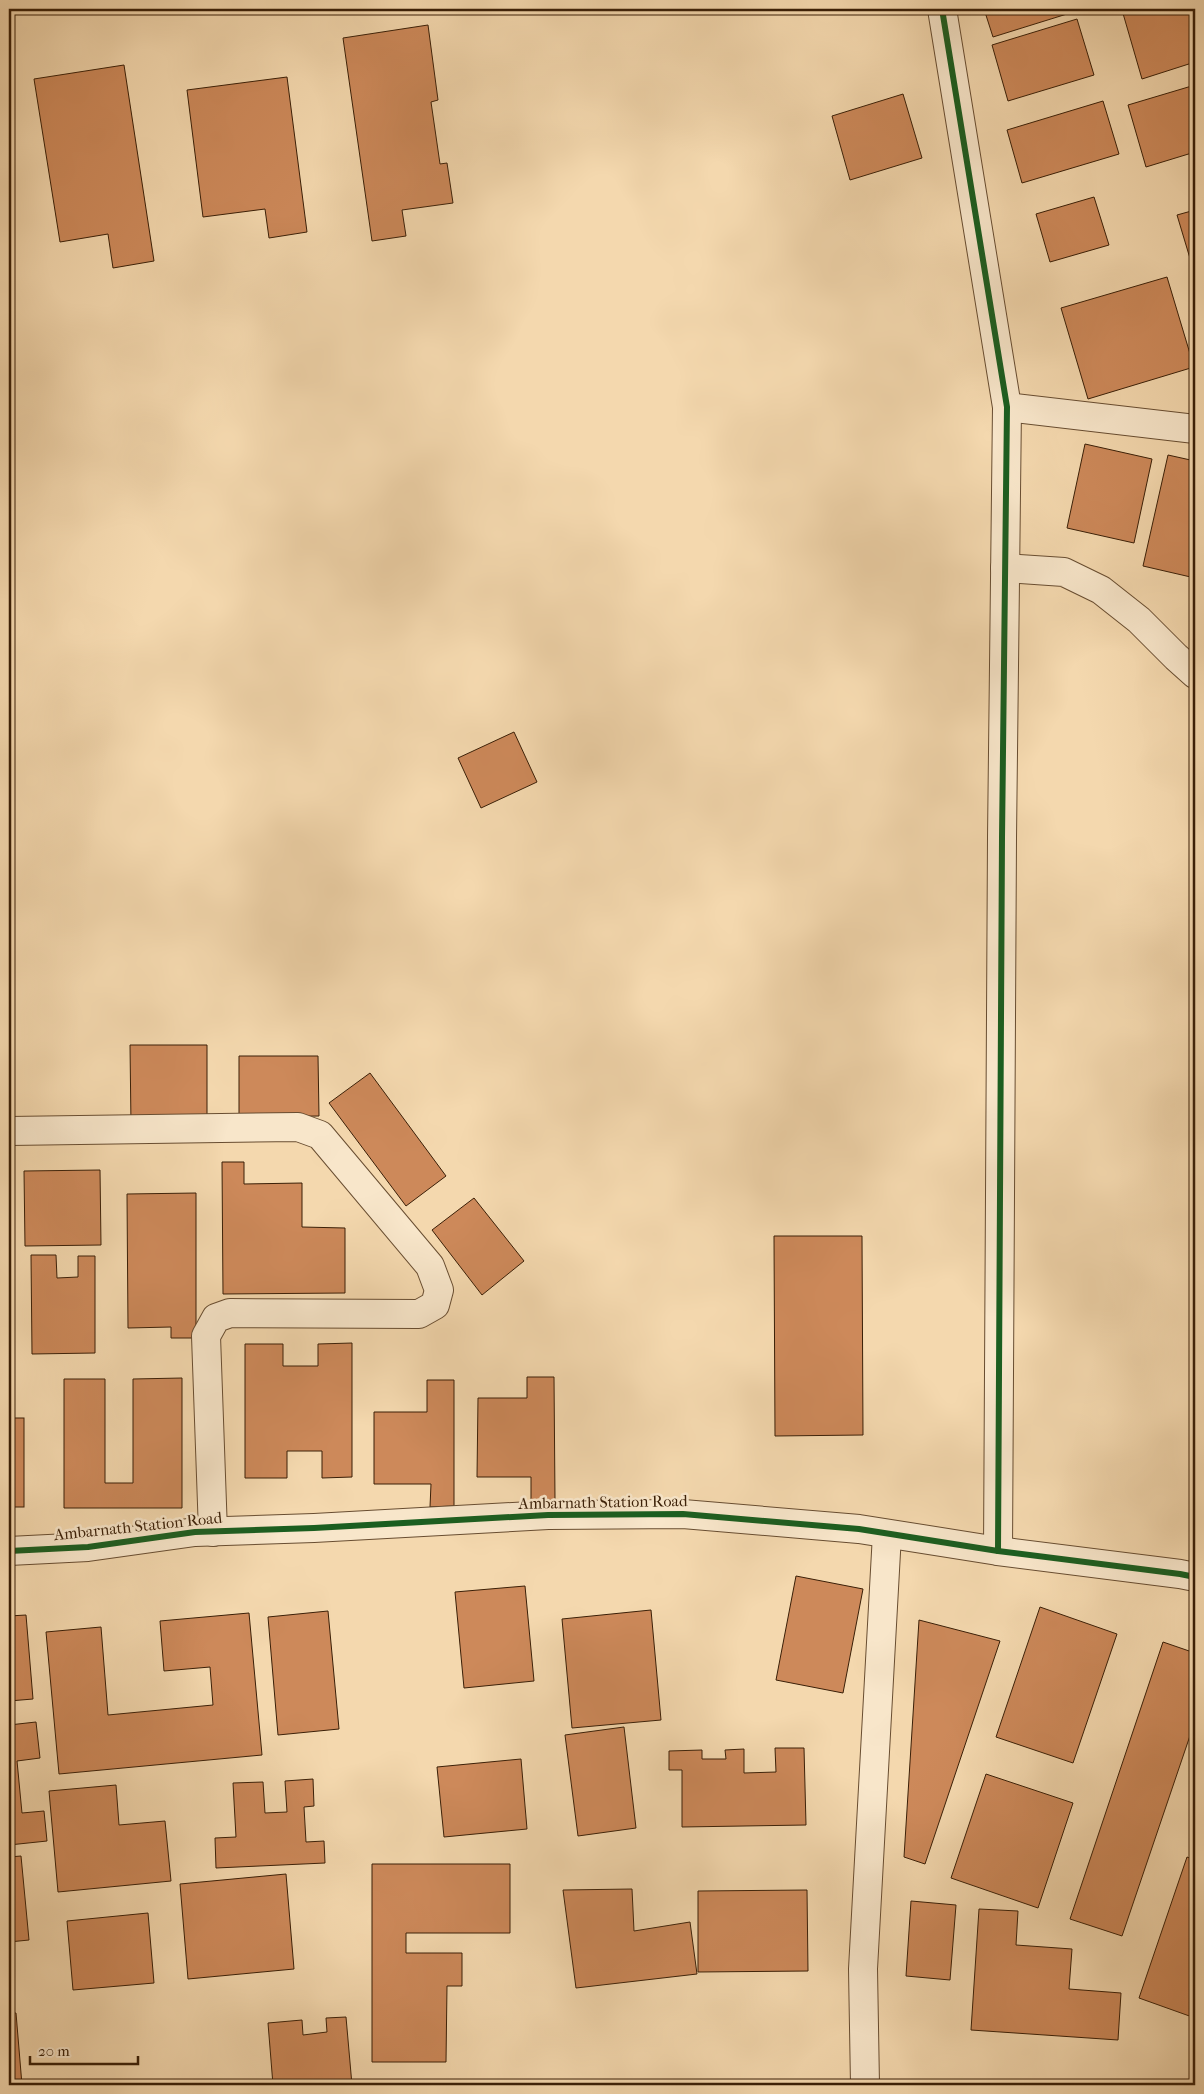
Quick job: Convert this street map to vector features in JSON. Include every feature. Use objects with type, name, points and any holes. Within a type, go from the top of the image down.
[{"type":"street","points":[[942,9],[1007,407],[1002,848],[998,1551]]},
{"type":"street","points":[[1007,407],[1195,429]]},
{"type":"street","points":[[1006,568],[1064,572],[1101,590],[1139,620],[1195,674]]},
{"type":"street","points":[[9,1131],[298,1128],[320,1135],[430,1266],[439,1290],[435,1305],[419,1314],[230,1313],[216,1318],[206,1336],[213,1532]]},
{"type":"street","name":"Ambarnath Station Road","points":[[9,1551],[88,1547],[195,1532],[314,1528],[548,1515],[683,1514],[859,1529],[998,1551],[1180,1574],[1195,1578]]},
{"type":"street","points":[[865,2085],[863,1969],[887,1534]]},
{"type":"building","points":[[984,9],[1083,9],[993,37]]},
{"type":"building","points":[[1195,9],[1195,62],[1142,79],[1122,10]]},
{"type":"building","points":[[1077,19],[1094,75],[1008,101],[992,45]]},
{"type":"building","points":[[428,25],[438,100],[431,102],[440,164],[447,163],[453,203],[402,210],[406,236],[372,241],[343,38]]},
{"type":"building","points":[[124,65],[154,261],[113,268],[108,234],[60,242],[34,79]]},
{"type":"building","points":[[287,77],[307,232],[269,238],[265,209],[203,217],[187,90]]},
{"type":"building","points":[[1195,85],[1195,152],[1146,167],[1128,105]]},
{"type":"building","points":[[903,94],[922,158],[850,180],[832,116]]},
{"type":"building","points":[[1103,101],[1119,154],[1022,183],[1007,130]]},
{"type":"building","points":[[1094,197],[1109,245],[1050,262],[1036,214]]},
{"type":"building","points":[[1195,210],[1195,275],[1177,215]]},
{"type":"building","points":[[1167,277],[1194,367],[1088,399],[1061,308]]},
{"type":"building","points":[[1085,444],[1152,459],[1134,543],[1067,528]]},
{"type":"building","points":[[1168,455],[1195,461],[1195,578],[1143,566]]},
{"type":"building","points":[[514,732],[537,782],[481,808],[458,758]]},
{"type":"building","points":[[130,1045],[207,1045],[207,1125],[131,1125]]},
{"type":"building","points":[[239,1056],[318,1056],[319,1116],[239,1117]]},
{"type":"building","points":[[370,1073],[446,1176],[406,1206],[329,1103]]},
{"type":"building","points":[[222,1162],[244,1162],[244,1184],[302,1183],[302,1227],[345,1228],[345,1293],[223,1294]]},
{"type":"building","points":[[100,1170],[101,1245],[25,1246],[24,1171]]},
{"type":"building","points":[[196,1193],[196,1338],[171,1338],[171,1327],[128,1328],[127,1194]]},
{"type":"building","points":[[474,1198],[524,1261],[482,1295],[432,1230]]},
{"type":"building","points":[[774,1236],[862,1236],[863,1435],[775,1436]]},
{"type":"building","points":[[31,1255],[56,1255],[57,1278],[78,1277],[78,1256],[95,1256],[95,1353],[32,1354]]},
{"type":"building","points":[[352,1343],[352,1477],[322,1478],[322,1451],[287,1451],[287,1478],[245,1478],[245,1344],[283,1344],[283,1366],[318,1366],[318,1344]]},
{"type":"building","points":[[527,1377],[554,1377],[555,1500],[531,1501],[531,1477],[477,1477],[478,1398],[527,1398]]},
{"type":"building","points":[[182,1378],[182,1508],[64,1508],[64,1379],[105,1379],[105,1483],[133,1483],[133,1379]]},
{"type":"building","points":[[427,1380],[454,1380],[454,1506],[430,1507],[431,1484],[374,1484],[374,1412],[427,1412]]},
{"type":"building","points":[[9,1418],[24,1418],[24,1507],[9,1507]]},
{"type":"building","points":[[796,1576],[863,1589],[843,1693],[776,1680]]},
{"type":"building","points":[[525,1586],[534,1681],[464,1688],[455,1592]]},
{"type":"building","points":[[1040,1607],[1117,1634],[1073,1763],[996,1737]]},
{"type":"building","points":[[651,1610],[661,1720],[572,1728],[562,1619]]},
{"type":"building","points":[[328,1611],[339,1729],[278,1735],[268,1617]]},
{"type":"building","points":[[249,1613],[262,1755],[59,1774],[46,1632],[101,1627],[108,1715],[213,1705],[210,1667],[164,1671],[160,1621]]},
{"type":"building","points":[[26,1615],[33,1699],[9,1701],[9,1616]]},
{"type":"building","points":[[919,1620],[1000,1641],[925,1864],[904,1857]]},
{"type":"building","points":[[1163,1642],[1195,1653],[1195,1721],[1122,1936],[1070,1919]]},
{"type":"building","points":[[36,1722],[40,1758],[17,1761],[22,1813],[44,1811],[47,1841],[9,1845],[9,1725]]},
{"type":"building","points":[[624,1727],[636,1828],[578,1836],[565,1735]]},
{"type":"building","points":[[775,1748],[804,1748],[806,1825],[682,1827],[682,1770],[669,1770],[669,1751],[702,1750],[702,1759],[726,1759],[725,1750],[744,1749],[744,1773],[776,1772]]},
{"type":"building","points":[[521,1759],[527,1829],[444,1837],[437,1767]]},
{"type":"building","points":[[986,1774],[1073,1803],[1038,1908],[951,1878]]},
{"type":"building","points":[[313,1779],[314,1806],[304,1807],[306,1842],[324,1841],[325,1863],[216,1868],[215,1838],[236,1837],[233,1783],[263,1782],[265,1813],[287,1812],[285,1781]]},
{"type":"building","points":[[116,1785],[119,1825],[165,1821],[171,1881],[58,1892],[49,1791]]},
{"type":"building","points":[[21,1856],[29,1940],[9,1942],[9,1857]]},
{"type":"building","points":[[1187,1857],[1195,1860],[1195,2018],[1139,1998]]},
{"type":"building","points":[[372,1864],[510,1864],[510,1933],[406,1933],[406,1953],[462,1953],[462,1986],[447,1986],[446,2062],[372,2062]]},
{"type":"building","points":[[286,1874],[294,1969],[188,1979],[180,1884]]},
{"type":"building","points":[[632,1889],[634,1931],[690,1922],[697,1974],[576,1988],[563,1890]]},
{"type":"building","points":[[807,1890],[808,1971],[698,1972],[698,1891]]},
{"type":"building","points":[[911,1901],[956,1905],[950,1980],[906,1976]]},
{"type":"building","points":[[979,1909],[1018,1911],[1016,1945],[1072,1949],[1069,1989],[1121,1993],[1118,2040],[971,2030]]},
{"type":"building","points":[[148,1913],[154,1983],[73,1990],[67,1921]]},
{"type":"building","points":[[9,2013],[16,2013],[22,2085],[9,2085]]},
{"type":"building","points":[[346,2017],[352,2085],[273,2085],[268,2023],[302,2020],[303,2035],[327,2032],[326,2018]]},
{"type":"cycle path","points":[[942,9],[1007,407],[1002,838],[998,1551]]},
{"type":"cycle path","points":[[9,1551],[88,1547],[195,1532],[314,1528],[548,1515],[683,1514],[859,1529],[998,1551],[1195,1577]]}]
